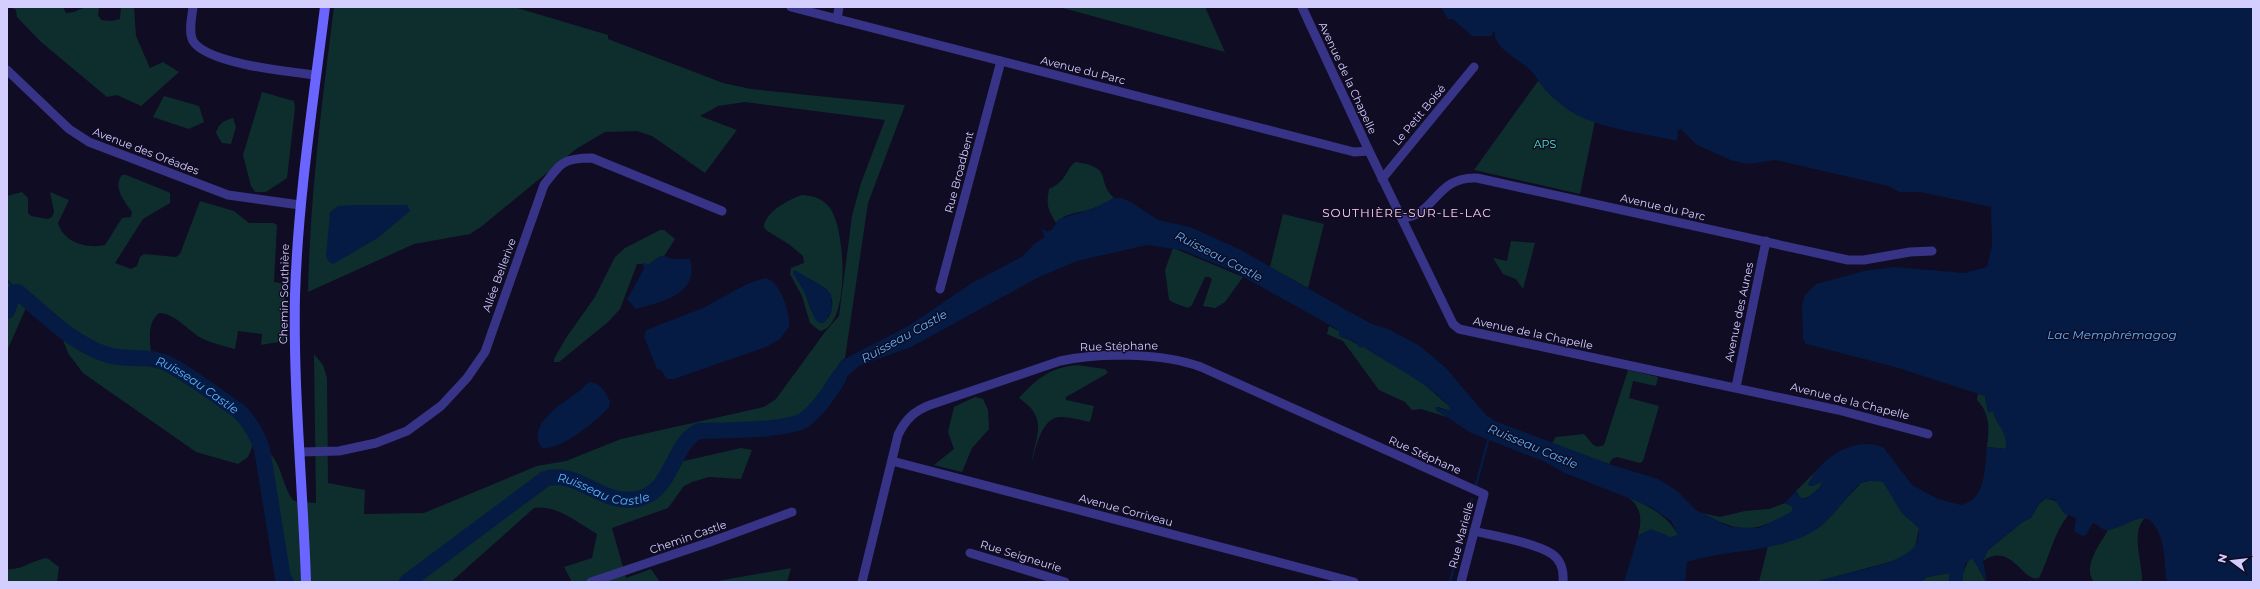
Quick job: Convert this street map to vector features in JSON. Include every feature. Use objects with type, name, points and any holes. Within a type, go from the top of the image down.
[{"type":"street","points":[[193,7],[192,39],[200,48],[222,58],[244,64],[316,75]]},
{"type":"street","name":"Chemin Southière","points":[[306,579],[295,325],[296,261],[300,205],[325,7]]},
{"type":"street","name":"Avenue du Parc","points":[[791,7],[1354,152],[1369,151]]},
{"type":"street","points":[[837,19],[839,7]]},
{"type":"street","name":"Avenue de la Chapelle","points":[[1302,7],[1382,179],[1454,324],[1459,329],[1867,416],[1928,434]]},
{"type":"street","name":"Rue Broadbent","points":[[940,289],[1001,61]]},
{"type":"street","name":"Le Petit Boisé","points":[[1382,179],[1474,67]]},
{"type":"street","name":"Avenue des Oréades","points":[[7,70],[69,129],[89,142],[228,195],[300,205]]},
{"type":"street","name":"Allée Bellerive","points":[[300,452],[339,451],[376,443],[407,431],[441,406],[468,378],[485,352],[544,185],[556,168],[572,158],[592,158],[722,211]]},
{"type":"street","name":"Avenue du Parc","points":[[1402,218],[1413,217],[1423,211],[1440,192],[1454,182],[1464,179],[1477,178],[1852,261],[1910,252],[1932,251]]},
{"type":"street","name":"Avenue des Aunes","points":[[1736,387],[1766,242]]},
{"type":"street","name":"Rue Stéphane","points":[[862,582],[902,427],[914,413],[930,405],[1071,359],[1159,357],[1177,359],[1201,367],[1484,494]]},
{"type":"street","name":"Avenue Corriveau","points":[[892,461],[1354,582]]},
{"type":"street","name":"Rue Marielle","points":[[1461,582],[1484,494]]},
{"type":"street","name":"Chemin Castle","points":[[591,582],[724,537],[792,512]]},
{"type":"street","points":[[1474,531],[1547,551],[1558,559],[1561,565],[1563,582]]},
{"type":"street","name":"Rue Seigneurie","points":[[970,553],[1065,582]]},
{"type":"green space","points":[[11,7],[63,7],[66,13],[74,12],[85,7],[99,7],[98,15],[101,20],[111,21],[120,19],[121,7],[134,7],[136,36],[150,68],[163,62],[179,72],[141,106],[117,95],[107,97],[40,41],[17,17],[16,10]]},
{"type":"green space","points":[[334,7],[514,7],[608,35],[608,39],[723,83],[751,89],[905,105],[868,203],[845,358],[841,361],[824,388],[827,395],[825,398],[810,415],[794,424],[769,428],[699,431],[690,435],[675,463],[741,448],[752,450],[741,479],[709,477],[692,482],[684,486],[668,508],[612,528],[626,578],[651,569],[660,582],[572,582],[564,567],[592,558],[597,534],[567,515],[550,509],[534,508],[451,582],[286,582],[283,578],[262,449],[269,452],[274,458],[286,488],[294,501],[316,503],[314,354],[323,365],[327,378],[328,483],[365,490],[364,514],[424,513],[537,466],[566,461],[621,439],[764,407],[776,399],[825,332],[839,316],[852,216],[861,183],[885,120],[745,102],[718,106],[700,116],[737,130],[705,173],[652,136],[637,131],[605,132],[576,149],[482,226],[470,234],[414,244],[308,292],[314,185]]},
{"type":"green space","points":[[1059,7],[1205,7],[1225,52]]},
{"type":"green space","name":"APS","points":[[1538,81],[1569,110],[1595,121],[1580,194],[1474,170]]},
{"type":"green space","points":[[262,92],[294,101],[295,108],[287,178],[266,192],[255,192],[251,186],[243,155]]},
{"type":"green space","points":[[164,96],[199,106],[204,122],[189,129],[153,117]]},
{"type":"green space","points":[[233,118],[236,127],[231,144],[222,143],[216,133],[217,130],[222,123]]},
{"type":"green space","points":[[1076,162],[1096,168],[1100,171],[1109,192],[1114,198],[1097,207],[1064,217],[1056,223],[1048,207],[1049,189],[1060,182],[1070,167]]},
{"type":"green space","points":[[122,175],[126,175],[170,193],[170,203],[143,219],[115,263],[131,269],[137,266],[140,257],[144,254],[176,257],[180,254],[200,201],[234,211],[249,223],[273,223],[277,225],[274,282],[285,284],[284,341],[261,345],[262,334],[238,331],[235,349],[201,338],[170,316],[159,313],[152,322],[150,334],[152,358],[168,364],[239,411],[249,421],[257,435],[248,457],[238,464],[196,452],[83,373],[68,353],[63,340],[74,337],[29,301],[7,351],[7,196],[22,192],[28,198],[28,213],[31,216],[48,219],[52,217],[54,212],[50,192],[69,200],[58,223],[65,235],[71,240],[84,245],[105,245],[122,218],[131,217],[132,212],[123,199],[119,189],[118,184]]},
{"type":"green space","points":[[802,195],[814,197],[826,204],[835,218],[839,234],[842,253],[841,295],[837,312],[830,325],[820,331],[810,323],[802,296],[790,274],[791,268],[804,263],[803,256],[790,245],[766,230],[764,227],[768,217],[778,207]],"holes":[[[793,271],[823,286],[830,294],[832,299],[832,310],[828,319],[822,323],[811,310],[805,293]]]},
{"type":"green space","points":[[1283,214],[1324,224],[1308,288],[1270,267]]},
{"type":"green space","points":[[660,230],[664,230],[675,239],[664,256],[659,257],[649,264],[637,264],[620,309],[608,322],[559,362],[554,362],[554,359],[566,338],[595,297],[615,257],[625,248]]},
{"type":"green space","points":[[1511,241],[1535,243],[1523,289],[1516,279],[1503,274],[1493,258],[1507,261]]},
{"type":"green space","points":[[1173,248],[1243,277],[1225,302],[1215,308],[1203,306],[1212,279],[1209,277],[1205,277],[1192,305],[1188,308],[1174,303],[1169,300],[1165,270]]},
{"type":"green space","points":[[1329,326],[1339,331],[1341,337],[1364,347],[1419,380],[1449,406],[1451,411],[1438,407],[1436,410],[1447,417],[1421,409],[1412,410],[1405,402],[1379,390],[1343,341],[1327,334]]},
{"type":"green space","points":[[1077,365],[1105,369],[1108,373],[1066,397],[1066,400],[1094,406],[1090,422],[1072,418],[1054,418],[1040,434],[1031,464],[1037,435],[1037,419],[1034,412],[1028,405],[1019,398],[1032,385],[1051,371],[1067,366]]},
{"type":"green space","points":[[1628,370],[1658,377],[1656,386],[1633,381],[1629,398],[1659,406],[1643,461],[1640,463],[1617,457],[1612,459],[1609,464],[1552,443],[1556,437],[1584,434],[1595,446],[1604,445]]},
{"type":"green space","points":[[1978,394],[1985,396],[1988,412],[1993,411],[1997,422],[2004,432],[2006,437],[2006,449],[1987,447],[1987,417],[1982,405],[1977,400]]},
{"type":"green space","points":[[975,397],[983,399],[988,410],[989,429],[972,448],[962,472],[934,465],[954,449],[948,432],[954,407]]},
{"type":"green space","points":[[1818,469],[1808,485],[1812,486],[1823,481],[1822,484],[1811,495],[1801,499],[1796,491]]},
{"type":"green space","points":[[1869,481],[1883,481],[1902,513],[1919,528],[1915,547],[1907,554],[1893,561],[1816,582],[1759,582],[1768,546],[1812,532],[1822,525],[1861,483]]},
{"type":"green space","points":[[1628,497],[1657,512],[1674,528],[1678,535],[1671,538],[1658,532],[1651,531],[1638,536],[1640,514],[1636,505]]},
{"type":"green space","points":[[2045,499],[2056,502],[2060,505],[2063,512],[2069,514],[2056,536],[2039,578],[2033,578],[2027,575],[2016,564],[2001,556],[1993,556],[1983,561],[1988,550],[2024,521],[2031,518],[2039,504]]},
{"type":"green space","points":[[1785,503],[1793,507],[1792,512],[1779,519],[1757,527],[1747,528],[1727,525],[1702,513],[1720,517],[1745,511],[1769,509]]},
{"type":"green space","points":[[2140,518],[2145,518],[2138,531],[2138,548],[2142,582],[2094,582],[2090,570],[2091,563],[2108,530]]},
{"type":"green space","points":[[47,558],[59,567],[57,582],[7,582],[7,569],[22,567]]},
{"type":"green space","points":[[1973,558],[1986,582],[1962,582],[1963,573],[1969,559]]},
{"type":"green space","points":[[791,568],[787,582],[712,582]]},
{"type":"green space","points":[[1949,573],[1949,582],[1921,582],[1927,577]]},
{"type":"water","name":"Lac Memphrémagog","points":[[1441,7],[2253,7],[2253,582],[2167,582],[2162,542],[2150,520],[2134,520],[2108,530],[2093,523],[2086,535],[2082,536],[2074,531],[2076,518],[2065,514],[2054,499],[2044,499],[2039,504],[2031,518],[2024,521],[1988,550],[1983,561],[1987,582],[1972,558],[1965,564],[1962,582],[1949,582],[1949,573],[1927,577],[1921,582],[1816,582],[1894,560],[1905,555],[1916,544],[1919,528],[1902,513],[1883,482],[1872,481],[1864,482],[1858,486],[1822,525],[1798,539],[1783,544],[1687,562],[1685,582],[1624,582],[1638,536],[1651,529],[1671,537],[1678,535],[1671,521],[1651,507],[1565,473],[1543,461],[1471,433],[1436,410],[1435,407],[1451,411],[1447,404],[1438,395],[1426,386],[1364,347],[1360,348],[1354,341],[1339,336],[1339,331],[1335,328],[1233,271],[1182,250],[1147,245],[1077,261],[1037,278],[911,347],[859,366],[841,382],[834,395],[827,395],[824,389],[841,361],[910,325],[972,283],[1023,256],[1033,245],[1045,237],[1041,228],[1050,231],[1059,219],[1094,208],[1114,198],[1121,198],[1131,202],[1158,220],[1190,227],[1239,249],[1372,324],[1388,329],[1420,346],[1445,367],[1486,415],[1495,421],[1609,464],[1658,479],[1676,490],[1696,510],[1730,527],[1759,528],[1791,512],[1793,507],[1785,503],[1796,491],[1799,497],[1806,499],[1821,486],[1822,482],[1812,486],[1808,485],[1820,466],[1839,452],[1862,444],[1884,448],[1912,485],[1938,499],[1961,505],[1969,502],[1976,496],[1983,482],[1987,447],[2006,449],[2004,433],[1993,411],[1988,413],[1985,396],[1895,367],[1806,344],[1803,339],[1802,304],[1805,295],[1816,284],[1864,271],[1894,267],[1964,273],[1987,267],[1992,246],[1991,207],[1920,192],[1900,192],[1888,186],[1776,160],[1748,164],[1733,161],[1697,145],[1681,129],[1678,130],[1677,141],[1619,129],[1590,121],[1567,109],[1544,89],[1529,69],[1501,47],[1495,36],[1495,30],[1491,36],[1472,36],[1453,19],[1448,19]]},
{"type":"water","points":[[407,205],[410,211],[378,238],[333,264],[328,261],[326,256],[330,212],[338,206]]},
{"type":"water","points":[[664,256],[673,259],[690,259],[692,271],[689,281],[684,288],[667,299],[636,309],[627,299],[644,269],[642,263],[649,264],[659,257]]},
{"type":"water","points":[[795,270],[820,285],[831,294],[832,310],[825,322],[819,323],[815,319],[805,293],[793,273]]},
{"type":"water","points":[[765,278],[770,280],[780,291],[788,314],[789,327],[779,340],[766,347],[674,379],[667,379],[661,370],[657,369],[644,337],[646,330],[703,308],[749,283]]},
{"type":"water","points":[[590,382],[597,384],[602,389],[610,401],[609,407],[604,413],[578,434],[559,445],[550,448],[542,448],[538,439],[538,431],[542,423],[556,408]]},
{"type":"waterway","points":[[7,280],[18,292]]},
{"type":"waterway","name":"Ruisseau Castle","points":[[7,311],[14,293],[18,292],[60,328],[83,344],[116,357],[146,358],[168,364],[195,380],[239,411],[253,429],[262,449],[283,578],[286,582]]},
{"type":"waterway","name":"Ruisseau Castle","points":[[407,582],[545,479],[557,477],[569,479],[615,498],[628,500],[641,498],[652,493],[660,486],[683,446],[690,437],[699,431],[769,428],[795,424],[804,420],[819,406],[839,377]]},
{"type":"waterway","points":[[1476,485],[1489,437]]},
{"type":"waterway","points":[[1450,582],[1472,499]]},
{"type":"district","name":"SOUTHIÈRE-SUR-LE-LAC","points":[[1407,212]]}]
